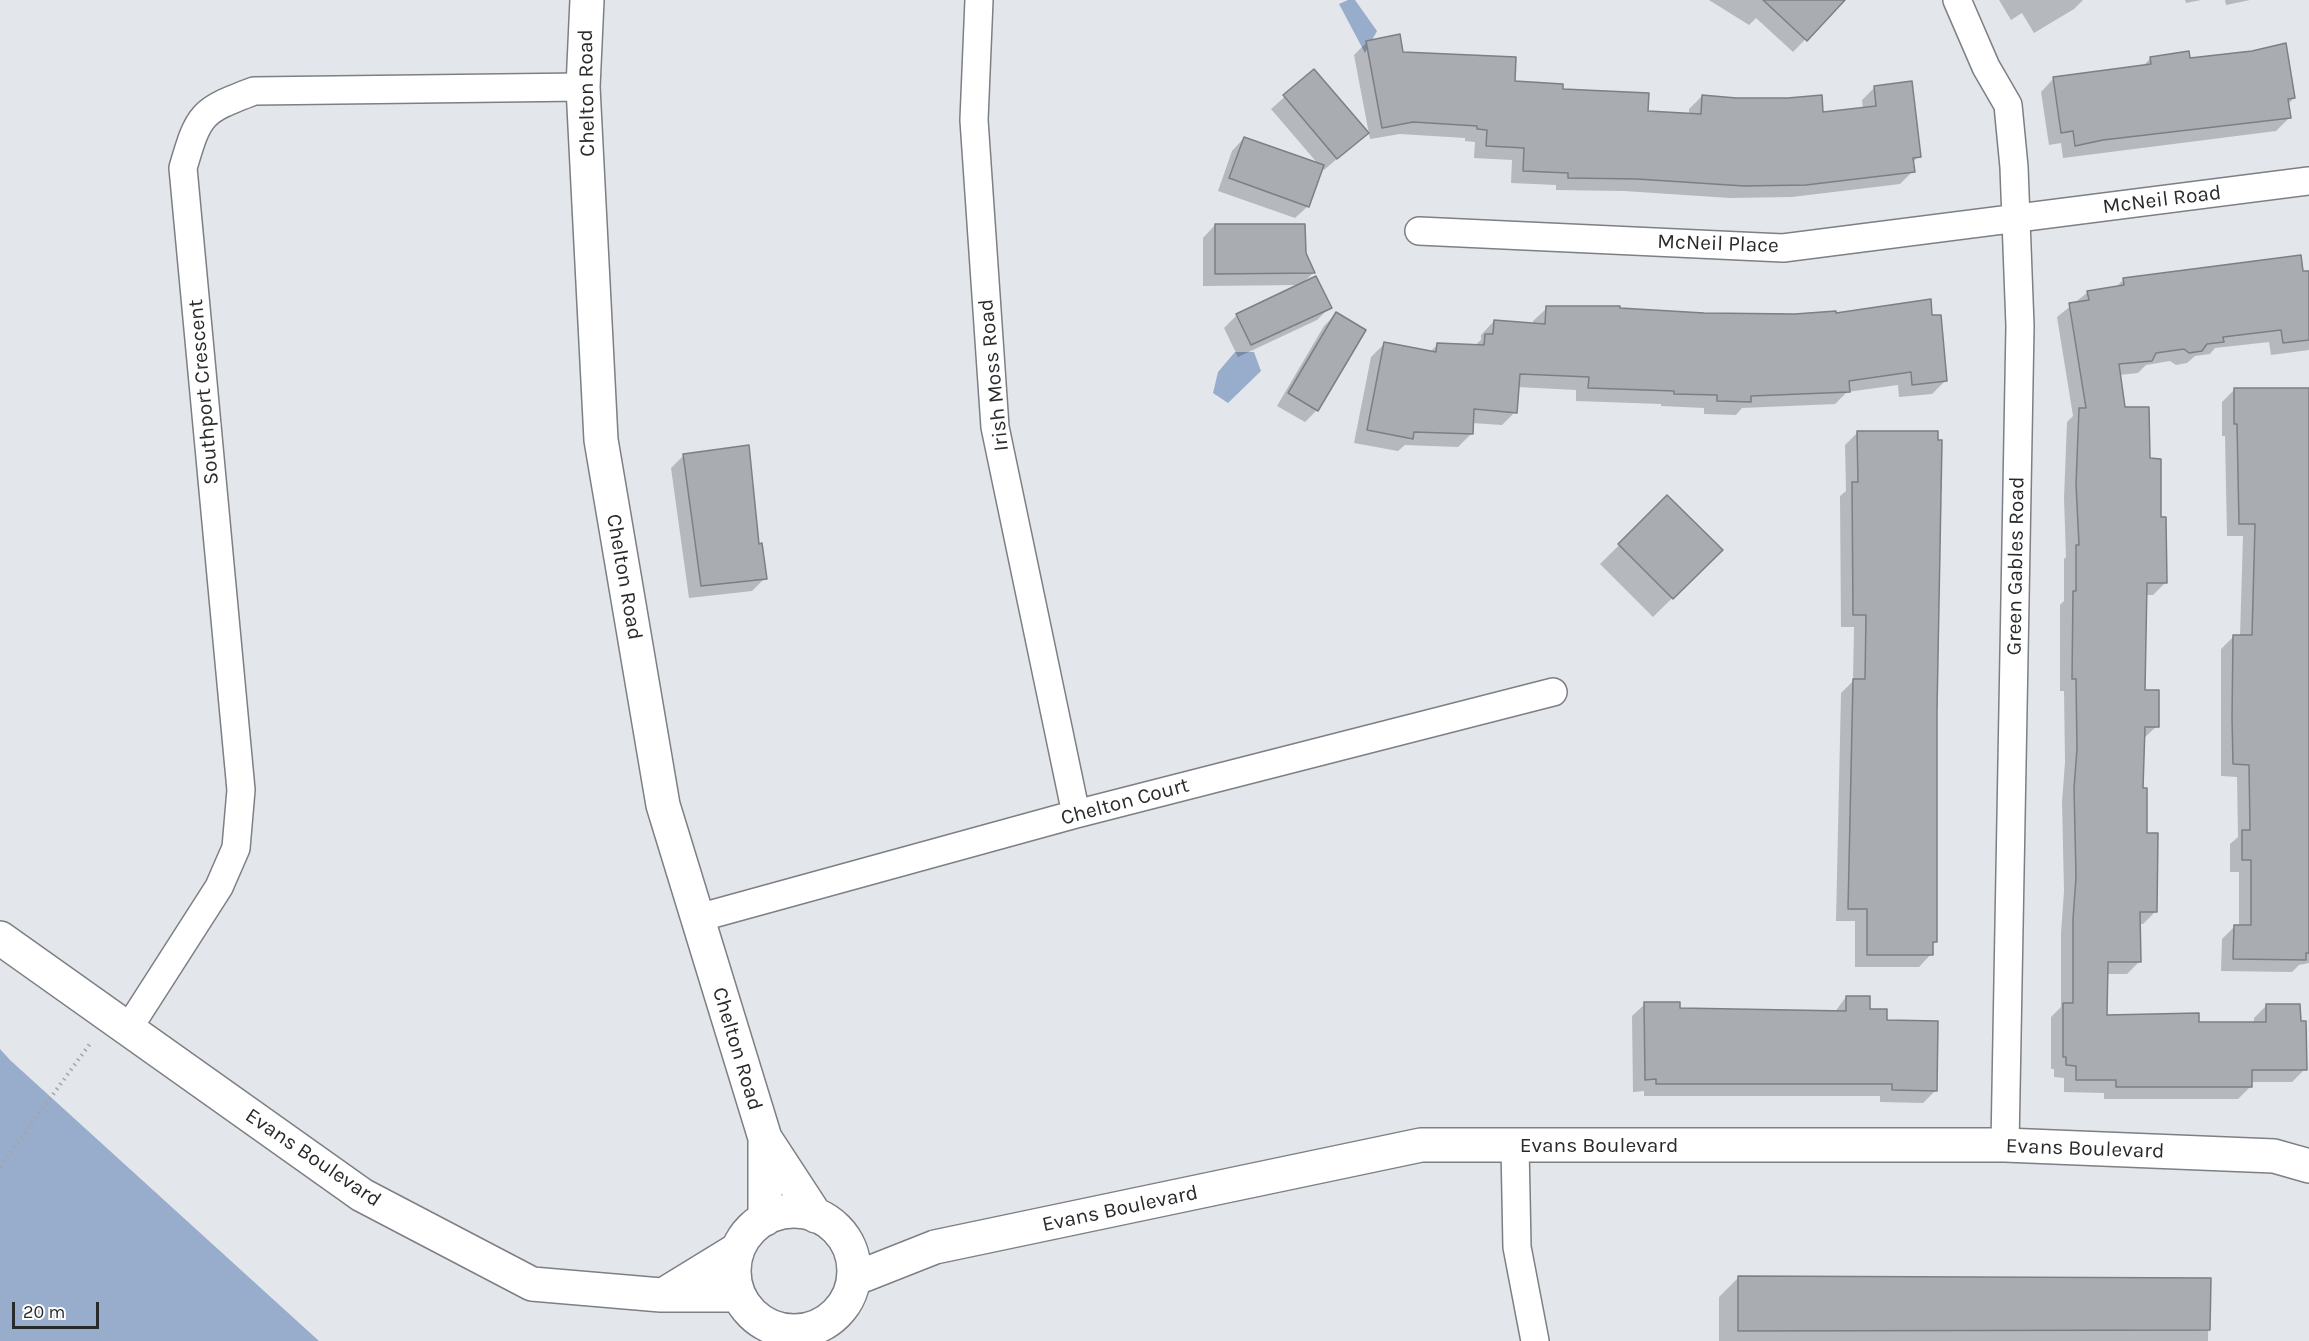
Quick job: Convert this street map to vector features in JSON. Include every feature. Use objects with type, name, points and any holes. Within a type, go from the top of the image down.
[{"type":"street","name":"Chelton Road","points":[[587,0],[583,87],[601,440],[663,805],[765,1138],[816,1216]]},
{"type":"street","name":"Irish Moss Road","points":[[979,0],[974,120],[996,427],[1076,814]]},
{"type":"street","name":"Green Gables Road","points":[[1957,0],[1986,67],[2008,105],[2016,219],[2020,326],[2005,1145]]},
{"type":"street","name":"Southport Crescent","points":[[119,1022],[219,887],[236,848],[240,802],[183,168],[194,131],[212,107],[254,91],[583,87]]},
{"type":"street","name":"McNeil Road","points":[[2016,219],[2309,181]]},
{"type":"street","name":"McNeil Place","points":[[1419,231],[1783,248],[2016,219]]},
{"type":"street","name":"Chelton Court","points":[[698,918],[1076,814],[1553,692]]},
{"type":"street","name":"Evans Boulevard","points":[[0,938],[362,1195],[532,1284],[661,1296],[738,1295]]},
{"type":"street","name":"Chelton Road","points":[[765,1138],[765,1219]]},
{"type":"street","name":"Evans Boulevard","points":[[852,1264],[1421,1145],[2005,1145],[2274,1156],[2309,1166]]},
{"type":"street","points":[[1515,1146],[1517,1247],[1535,1341]]},
{"type":"street","name":"Evans Boulevard","points":[[2274,1156],[2309,1148]]},
{"type":"street","points":[[786,1212],[816,1216],[830,1223],[852,1264],[842,1308],[830,1330],[786,1331],[775,1334],[746,1309],[738,1295],[733,1264],[738,1249],[746,1235],[765,1219],[786,1212]]},
{"type":"street","points":[[661,1296],[738,1249]]},
{"type":"path","points":[[0,1167],[119,1022]]},
{"type":"shaded area","points":[[1355,0],[1377,31],[1365,53],[1339,4]]},
{"type":"shaded area","points":[[1235,352],[1254,352],[1261,371],[1228,403],[1213,393],[1218,372]]},
{"type":"shaded area","points":[[0,1049],[10,1060],[319,1341],[0,1341]]},
{"type":"building","points":[[1763,0],[1845,0],[1807,41]]},
{"type":"building","points":[[1400,34],[1403,52],[1516,57],[1515,81],[1563,84],[1563,89],[1649,93],[1648,111],[1701,114],[1702,95],[1736,98],[1788,98],[1822,95],[1823,112],[1876,106],[1874,86],[1912,81],[1921,157],[1913,158],[1915,172],[1806,185],[1744,186],[1637,179],[1568,178],[1568,173],[1523,171],[1524,148],[1486,146],[1487,130],[1477,129],[1477,126],[1413,122],[1382,128],[1366,41]]},
{"type":"building","points":[[2286,43],[2295,98],[2288,99],[2291,118],[2103,140],[2075,146],[2073,131],[2061,133],[2053,77],[2151,64],[2150,57],[2189,51],[2190,58],[2252,51]]},
{"type":"building","points":[[1314,69],[1369,133],[1337,159],[1283,95]]},
{"type":"building","points":[[1244,137],[1324,165],[1309,207],[1229,178]]},
{"type":"building","points":[[1215,224],[1305,224],[1306,253],[1315,273],[1215,274]]},
{"type":"building","points":[[2301,255],[2303,271],[2309,271],[2309,340],[2283,343],[2281,330],[2223,337],[2224,342],[2207,344],[2202,351],[2189,353],[2184,349],[2156,353],[2152,361],[2119,364],[2125,407],[2149,407],[2150,458],[2161,459],[2161,517],[2166,517],[2167,583],[2147,583],[2145,690],[2159,690],[2159,727],[2145,727],[2143,788],[2147,788],[2147,833],[2158,833],[2157,912],[2140,912],[2141,962],[2108,962],[2107,1015],[2199,1013],[2199,1022],[2266,1022],[2266,1004],[2300,1004],[2301,1021],[2306,1021],[2307,1070],[2252,1070],[2252,1087],[2116,1087],[2116,1080],[2076,1080],[2076,1066],[2066,1065],[2066,1057],[2063,1057],[2063,1003],[2073,1003],[2073,919],[2076,877],[2074,788],[2077,749],[2076,679],[2072,679],[2073,591],[2076,591],[2076,545],[2079,545],[2076,484],[2079,408],[2086,408],[2069,303],[2089,300],[2087,291],[2124,285],[2123,278]]},
{"type":"building","points":[[1316,276],[1332,308],[1251,345],[1236,314]]},
{"type":"building","points":[[1931,299],[1932,315],[1941,315],[1947,381],[1912,385],[1911,372],[1849,381],[1850,392],[1751,396],[1751,402],[1717,401],[1717,395],[1674,394],[1674,391],[1588,388],[1589,377],[1520,374],[1517,413],[1474,409],[1473,434],[1414,432],[1413,439],[1367,430],[1384,342],[1436,352],[1437,343],[1484,345],[1485,334],[1493,334],[1494,320],[1545,324],[1546,306],[1620,306],[1620,308],[1704,313],[1795,314],[1836,311],[1836,313]]},
{"type":"building","points":[[1336,312],[1366,330],[1318,411],[1288,393]]},
{"type":"building","points":[[2234,388],[2309,388],[2309,953],[2306,953],[2306,960],[2233,959],[2234,925],[2251,925],[2251,860],[2242,860],[2242,830],[2250,830],[2249,765],[2233,764],[2233,635],[2252,635],[2255,524],[2239,524]]},
{"type":"building","points":[[1857,431],[1938,431],[1938,440],[1942,440],[1937,711],[1937,942],[1933,942],[1933,955],[1867,955],[1867,909],[1848,909],[1853,679],[1865,679],[1866,615],[1853,615],[1852,482],[1858,482]]},
{"type":"building","points":[[749,445],[759,544],[762,543],[767,579],[701,586],[683,454]]},
{"type":"building","points":[[1667,495],[1723,550],[1673,599],[1618,544]]},
{"type":"building","points":[[1846,996],[1870,996],[1870,1009],[1887,1009],[1887,1020],[1938,1021],[1937,1091],[1892,1090],[1892,1084],[1656,1084],[1656,1079],[1645,1080],[1644,1002],[1680,1002],[1680,1008],[1846,1011]]},
{"type":"building","points":[[1738,1276],[2211,1278],[2210,1330],[1738,1331]]}]
